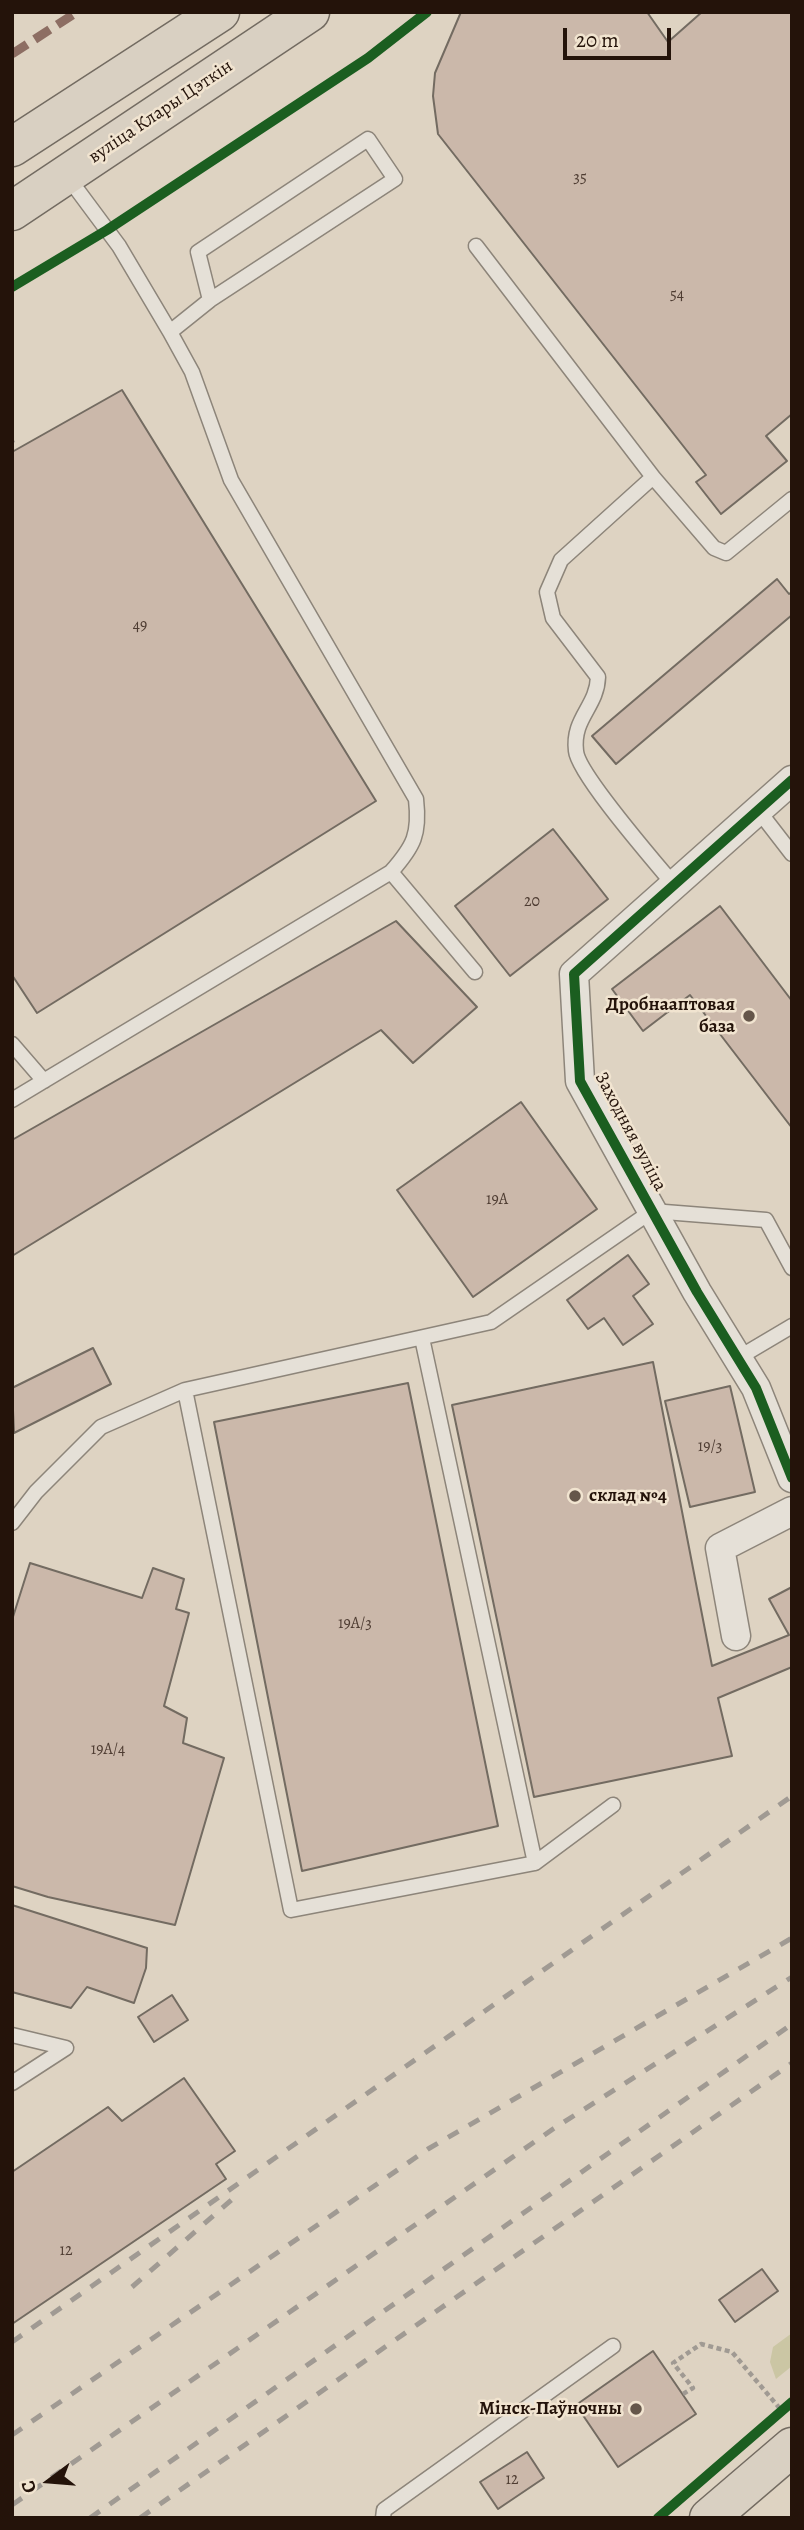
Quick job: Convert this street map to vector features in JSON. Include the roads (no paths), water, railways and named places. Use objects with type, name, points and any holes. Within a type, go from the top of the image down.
[{"type":"main road","points":[[12,146],[220,12]]},
{"type":"main road","name":"вуліца Клары Цэткін","points":[[12,211],[310,12]]},
{"type":"main road","points":[[709,2518],[792,2447]]},
{"type":"street","name":"Заходняя вуліца","points":[[792,780],[573,974],[580,1081],[652,1211],[756,1388],[792,1479]]},
{"type":"street","points":[[736,1636],[720,1548],[792,1511]]},
{"type":"lane","points":[[170,332],[210,300],[395,179],[368,139],[198,251],[210,300]]},
{"type":"lane","points":[[12,1100],[391,872],[411,849],[419,822],[416,799],[231,480],[192,372],[119,246],[66,175]]},
{"type":"lane","points":[[476,246],[653,477],[714,548],[726,553],[792,499]]},
{"type":"lane","points":[[653,477],[561,560],[547,592],[553,618],[598,677],[597,696],[578,721],[575,753],[594,784],[674,885]]},
{"type":"lane","points":[[758,810],[792,854]]},
{"type":"lane","points":[[391,872],[475,972]]},
{"type":"lane","points":[[12,1044],[44,1081]]},
{"type":"lane","points":[[12,1522],[36,1492],[101,1427],[185,1390],[491,1322],[652,1211],[766,1220],[792,1268]]},
{"type":"lane","points":[[737,1358],[792,1326]]},
{"type":"lane","points":[[422,1338],[535,1863]]},
{"type":"lane","points":[[185,1390],[290,1910],[535,1863],[613,1805]]},
{"type":"lane","points":[[12,2035],[66,2048],[12,2083]]},
{"type":"lane","points":[[383,2518],[384,2510],[613,2346]]},
{"type":"railway","points":[[12,2342],[792,1796]]},
{"type":"railway","points":[[12,2435],[428,2149],[792,1938]]},
{"type":"railway","points":[[12,2505],[553,2129],[792,1977]]},
{"type":"railway","points":[[90,2518],[792,2024]]},
{"type":"railway","points":[[140,2518],[792,2063]]},
{"type":"railway","points":[[132,2287],[237,2195]]},
{"type":"place","name":"Дробнааптовая база","points":[[749,1016]]},
{"type":"place","name":"склад №4","points":[[575,1496]]},
{"type":"place","name":"Мінск-Паўночны","points":[[636,2409]]}]
